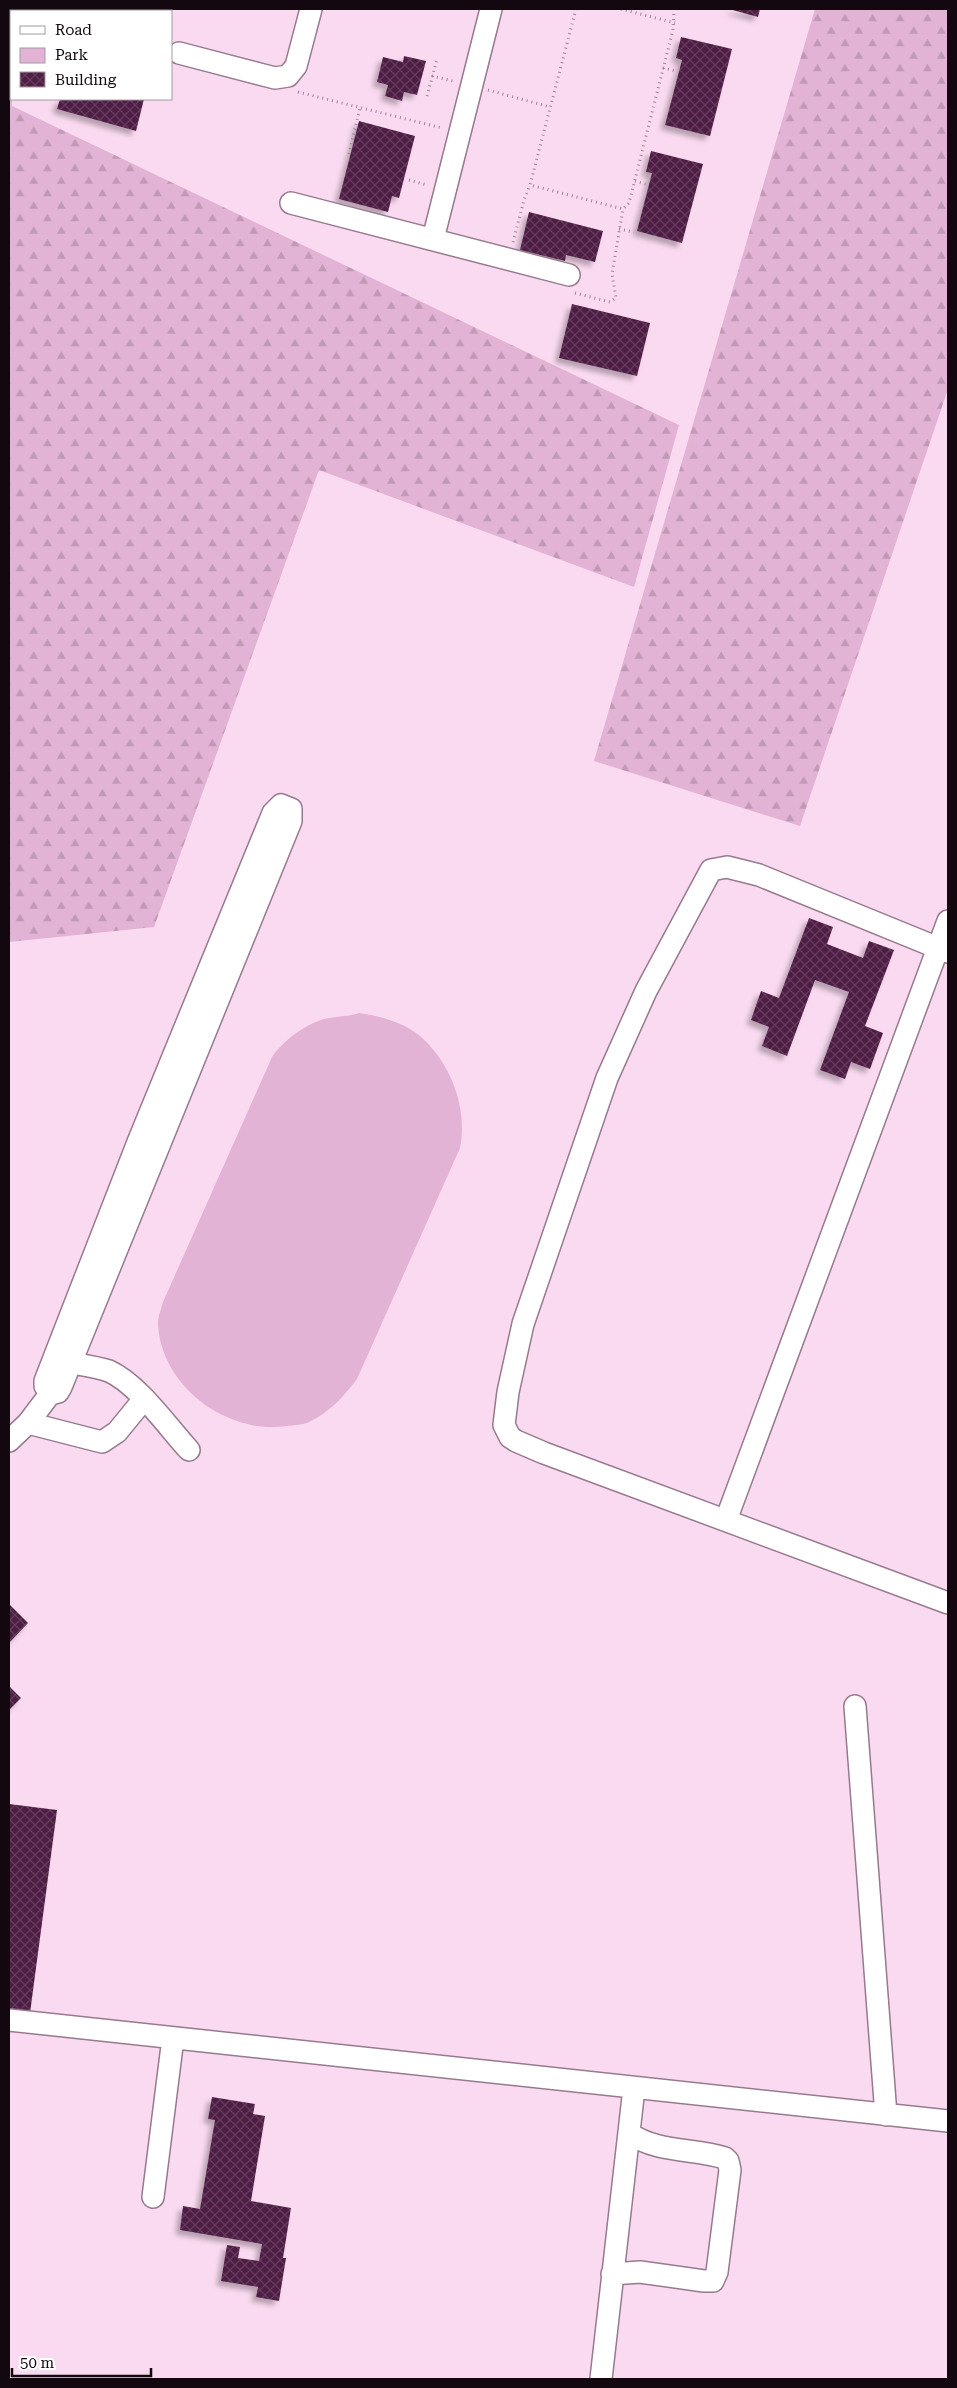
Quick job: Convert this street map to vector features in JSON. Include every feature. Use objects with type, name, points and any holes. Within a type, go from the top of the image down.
[{"type":"street","points":[[179,53],[281,78],[293,72],[296,66],[311,9]]},
{"type":"street","points":[[433,240],[492,9]]},
{"type":"street","points":[[291,203],[568,275]]},
{"type":"street","points":[[9,1441],[28,1423],[50,1394],[58,1392],[71,1363],[292,821],[291,809],[286,806],[281,805],[273,813],[138,1142],[45,1381],[44,1386],[50,1394]]},
{"type":"street","points":[[943,950],[740,868],[714,868],[707,875],[646,991],[592,1116],[523,1324],[508,1392],[504,1425],[510,1436],[524,1445],[948,1603]]},
{"type":"street","points":[[726,1520],[943,950],[948,920]]},
{"type":"street","points":[[138,1142],[158,1151]]},
{"type":"street","points":[[71,1363],[109,1371],[130,1386],[189,1450]]},
{"type":"street","points":[[28,1423],[102,1442],[116,1432],[144,1400]]},
{"type":"street","points":[[855,1706],[886,2115]]},
{"type":"street","points":[[9,2020],[948,2121]]},
{"type":"street","points":[[153,2197],[173,2038]]},
{"type":"street","points":[[601,2379],[634,2088]]},
{"type":"street","points":[[612,2274],[640,2272],[713,2281],[717,2272],[730,2170],[728,2161],[725,2158],[657,2146],[639,2140],[629,2133]]},
{"type":"path","points":[[506,258],[530,185],[576,9]]},
{"type":"path","points":[[622,9],[675,23]]},
{"type":"path","points":[[568,275],[579,278],[575,294],[610,302],[616,298],[612,274],[623,209],[629,203],[664,68],[675,23],[674,9]]},
{"type":"path","points":[[427,96],[437,59]]},
{"type":"path","points":[[664,68],[676,71]]},
{"type":"path","points":[[281,78],[290,87],[301,93],[460,132]]},
{"type":"path","points":[[349,154],[360,108]]},
{"type":"path","points":[[635,181],[648,185]]},
{"type":"path","points":[[530,185],[623,209]]},
{"type":"path","points":[[619,229],[634,232]]},
{"type":"green space","points":[[9,9],[28,9],[10,10],[10,100],[12,100],[12,106],[679,425],[634,587],[319,470],[154,927],[9,942]]},
{"type":"green space","points":[[815,9],[948,9],[948,389],[800,826],[594,761]]},
{"type":"green space","points":[[359,1013],[399,1023],[420,1036],[440,1059],[455,1087],[459,1102],[462,1133],[460,1148],[357,1379],[330,1408],[307,1423],[264,1427],[242,1423],[221,1414],[201,1402],[184,1386],[171,1367],[162,1347],[158,1319],[163,1302],[272,1057],[288,1040],[309,1025],[324,1019]]},
{"type":"building","points":[[43,9],[78,9],[78,10]]},
{"type":"building","points":[[133,9],[165,9],[164,10]]},
{"type":"building","points":[[729,9],[760,9],[758,17]]},
{"type":"building","points":[[681,37],[732,49],[710,136],[665,125],[682,60],[676,58]]},
{"type":"building","points":[[404,56],[426,61],[417,95],[404,92],[402,101],[385,96],[388,85],[377,82],[383,57],[403,62]]},
{"type":"building","points":[[60,100],[144,100],[136,131],[57,109]]},
{"type":"building","points":[[359,121],[415,136],[399,198],[392,196],[388,212],[339,199]]},
{"type":"building","points":[[651,151],[703,164],[682,243],[637,231],[652,173],[646,172]]},
{"type":"building","points":[[529,212],[603,231],[595,262],[566,255],[565,261],[520,250]]},
{"type":"building","points":[[572,304],[650,323],[637,376],[559,358]]},
{"type":"building","points":[[809,918],[833,927],[827,944],[863,958],[869,941],[894,950],[865,1026],[883,1033],[870,1069],[851,1062],[845,1079],[820,1070],[849,992],[815,980],[787,1056],[762,1046],[769,1027],[751,1020],[761,991],[779,998]]},
{"type":"building","points":[[9,1604],[28,1623],[9,1643]]},
{"type":"building","points":[[9,1686],[21,1698],[9,1710]]},
{"type":"building","points":[[9,1804],[57,1810],[30,2013],[9,2010]]},
{"type":"building","points":[[212,2097],[255,2104],[253,2114],[265,2116],[251,2201],[291,2208],[283,2258],[286,2258],[279,2301],[256,2297],[258,2287],[221,2281],[227,2245],[240,2247],[238,2258],[259,2261],[262,2244],[180,2230],[183,2206],[200,2209],[215,2120],[208,2119]]}]
